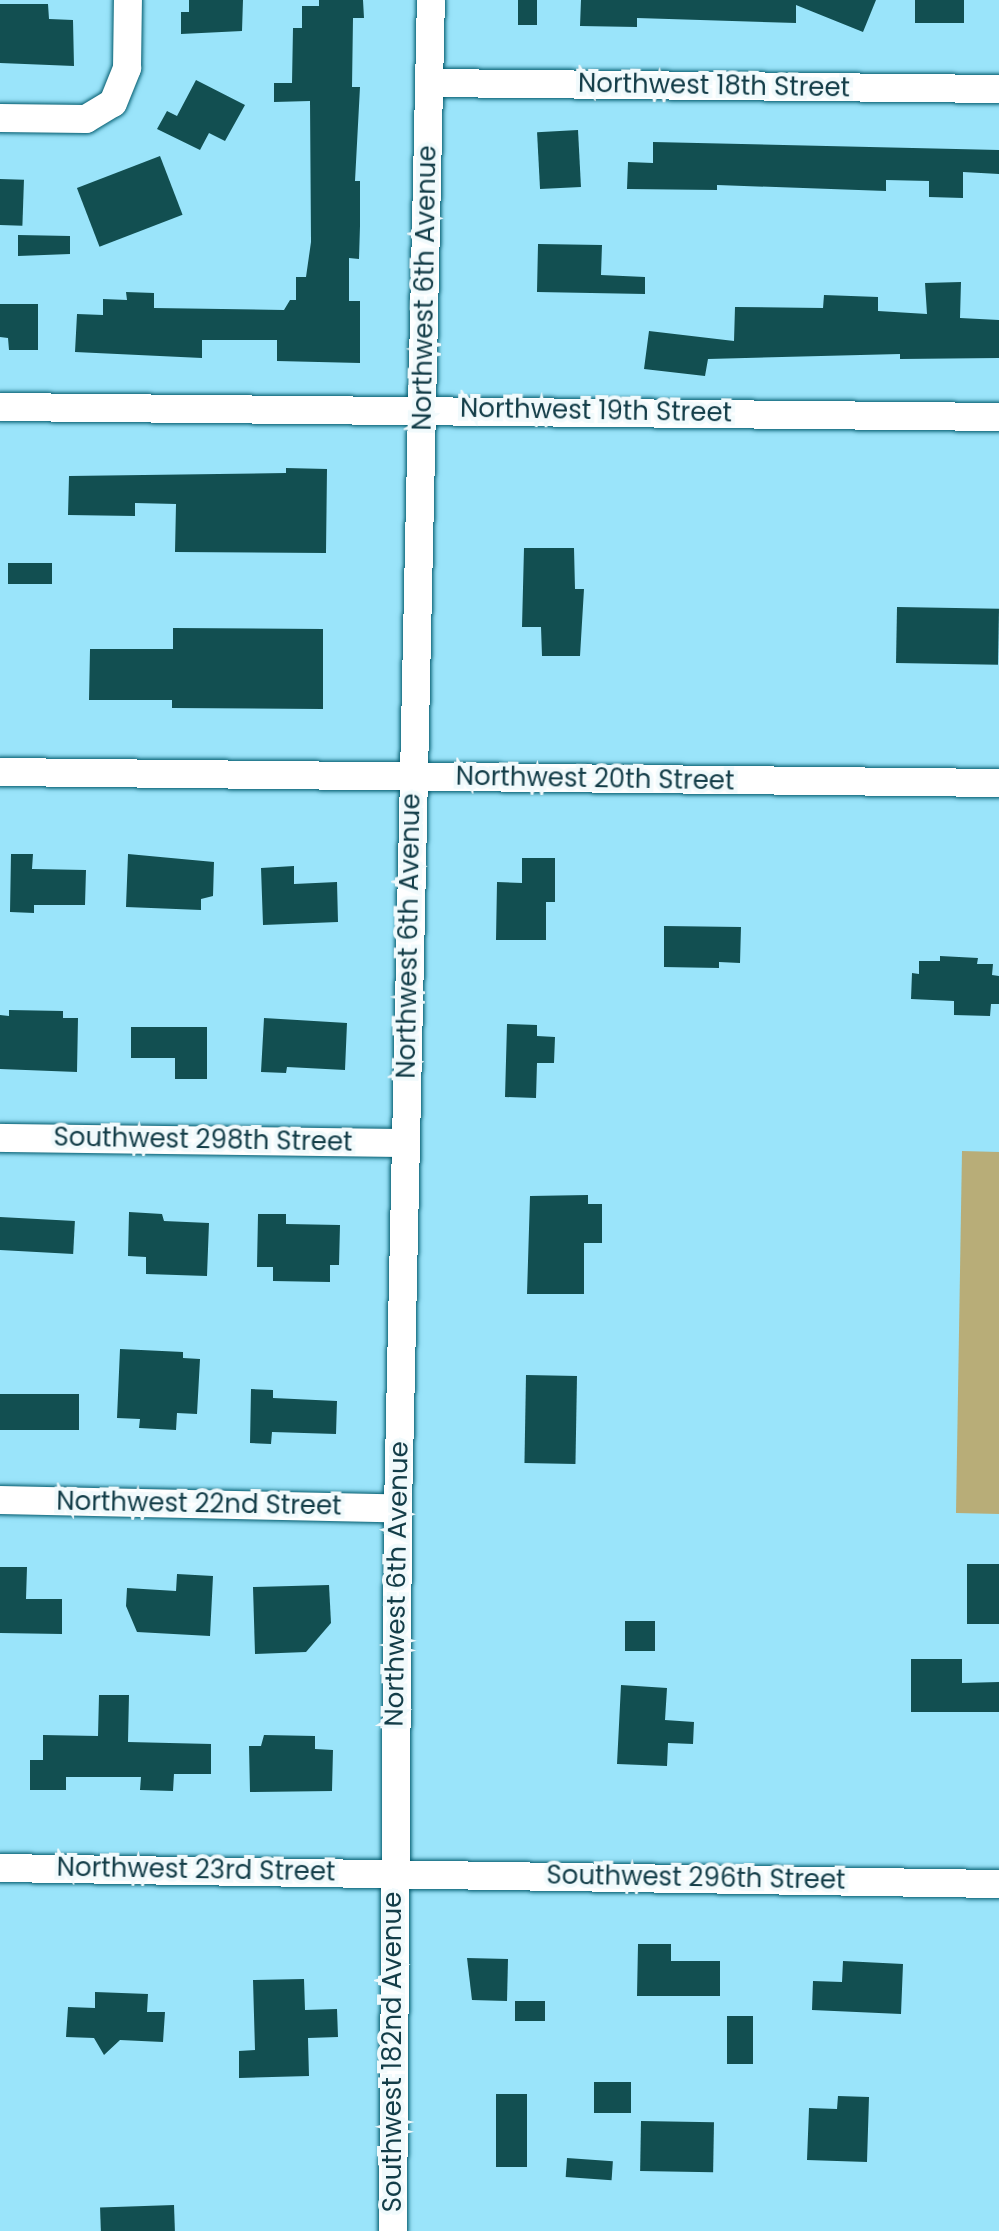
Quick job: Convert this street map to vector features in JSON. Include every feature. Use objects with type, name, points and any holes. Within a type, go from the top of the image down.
[{"type":"street","points":[[0,118],[86,119],[113,103],[127,68],[128,0]]},
{"type":"street","name":"Northwest 6th Avenue","points":[[392,1872],[412,777],[431,0]]},
{"type":"street","name":"Northwest 18th Street","points":[[430,83],[999,89]]},
{"type":"street","name":"Northwest 19th Street","points":[[0,407],[999,417]]},
{"type":"street","name":"Northwest 20th Street","points":[[0,772],[999,783]]},
{"type":"street","name":"Southwest 298th Street","points":[[0,1138],[406,1143]]},
{"type":"street","name":"Northwest 22nd Street","points":[[0,1500],[398,1508]]},
{"type":"street","name":"Northwest 23rd Street","points":[[0,1868],[392,1872]]},
{"type":"street","name":"Southwest 296th Street","points":[[392,1872],[999,1884]]},
{"type":"street","name":"Southwest 182nd Avenue","points":[[392,1872],[393,2231]]},
{"type":"shaded area","points":[[962,1151],[999,1152],[999,1514],[956,1513]]},
{"type":"building","points":[[189,0],[243,0],[242,31],[181,34],[181,12],[189,12]]},
{"type":"building","points":[[319,0],[363,0],[364,18],[353,18],[352,87],[360,87],[355,181],[360,181],[359,259],[349,258],[349,301],[360,301],[360,363],[277,361],[277,340],[202,340],[202,358],[75,352],[77,314],[103,315],[103,299],[127,300],[126,292],[154,293],[154,308],[284,310],[290,300],[296,300],[296,277],[306,277],[311,242],[310,101],[274,102],[274,83],[292,83],[293,28],[302,28],[302,6],[319,6]]},
{"type":"building","points":[[518,0],[537,0],[537,25],[518,25]]},
{"type":"building","points":[[581,0],[876,0],[863,32],[796,5],[796,23],[637,18],[637,27],[580,26]]},
{"type":"building","points":[[915,0],[964,0],[964,23],[915,23]]},
{"type":"building","points":[[0,4],[48,4],[49,19],[73,20],[74,66],[0,63]]},
{"type":"building","points":[[196,80],[245,105],[225,141],[209,133],[200,150],[157,129],[167,111],[177,116]]},
{"type":"building","points":[[578,130],[581,187],[540,189],[537,132]]},
{"type":"building","points":[[653,142],[999,150],[999,174],[963,172],[963,198],[929,197],[929,181],[886,180],[886,191],[717,185],[717,190],[627,189],[628,162],[653,163]]},
{"type":"building","points":[[160,156],[183,215],[99,247],[77,188]]},
{"type":"building","points":[[0,179],[24,180],[22,226],[0,225]]},
{"type":"building","points":[[18,235],[70,236],[70,254],[18,256]]},
{"type":"building","points":[[538,244],[602,245],[601,275],[645,277],[645,294],[537,292]]},
{"type":"building","points":[[961,282],[960,318],[999,320],[999,358],[900,359],[900,354],[708,359],[705,376],[644,369],[649,331],[734,341],[735,307],[823,308],[824,295],[878,297],[878,311],[927,314],[925,283]]},
{"type":"building","points":[[0,304],[38,304],[38,350],[9,350],[8,338],[0,337]]},
{"type":"building","points":[[286,468],[327,469],[326,553],[175,552],[176,504],[135,503],[135,516],[68,515],[69,476],[286,473]]},
{"type":"building","points":[[524,548],[574,548],[575,589],[584,589],[580,656],[542,656],[541,627],[522,627]]},
{"type":"building","points":[[8,563],[52,563],[52,584],[8,584]]},
{"type":"building","points":[[897,607],[999,609],[998,665],[896,663]]},
{"type":"building","points":[[173,628],[323,629],[323,709],[172,708],[172,700],[89,700],[90,649],[173,649]]},
{"type":"building","points":[[11,854],[33,854],[32,869],[86,870],[85,905],[34,905],[34,913],[10,912]]},
{"type":"building","points":[[128,854],[214,862],[213,896],[201,899],[201,910],[126,907]]},
{"type":"building","points":[[522,858],[555,858],[555,902],[546,902],[546,940],[496,940],[497,882],[522,883]]},
{"type":"building","points":[[294,866],[294,884],[337,882],[338,922],[263,925],[261,868]]},
{"type":"building","points":[[664,926],[741,927],[740,963],[719,962],[719,968],[664,967]]},
{"type":"building","points":[[940,956],[978,958],[977,964],[993,964],[992,975],[999,976],[999,1004],[991,1004],[990,1016],[954,1015],[954,1001],[911,999],[912,973],[919,974],[919,961],[940,961]]},
{"type":"building","points":[[9,1010],[63,1011],[63,1018],[78,1018],[77,1072],[0,1069],[0,1015],[9,1016]]},
{"type":"building","points":[[264,1018],[347,1023],[345,1070],[287,1067],[286,1073],[261,1072]]},
{"type":"building","points":[[507,1024],[537,1025],[537,1036],[555,1037],[554,1063],[537,1063],[536,1098],[505,1097]]},
{"type":"building","points":[[131,1027],[207,1027],[207,1079],[175,1079],[175,1058],[131,1058]]},
{"type":"building","points":[[588,1195],[588,1204],[602,1204],[602,1243],[584,1243],[584,1294],[527,1294],[530,1196]]},
{"type":"building","points":[[129,1212],[162,1214],[164,1221],[209,1223],[207,1276],[146,1274],[146,1257],[128,1256]]},
{"type":"building","points":[[258,1214],[286,1214],[286,1224],[340,1225],[339,1265],[330,1265],[330,1282],[273,1281],[273,1267],[257,1267]]},
{"type":"building","points":[[0,1217],[75,1221],[73,1254],[0,1250]]},
{"type":"building","points":[[120,1349],[183,1352],[183,1358],[200,1359],[197,1414],[177,1413],[176,1430],[139,1428],[140,1419],[117,1418]]},
{"type":"building","points":[[526,1375],[577,1376],[575,1464],[524,1463]]},
{"type":"building","points":[[251,1389],[273,1390],[273,1398],[337,1401],[336,1434],[272,1432],[271,1444],[250,1443]]},
{"type":"building","points":[[0,1394],[79,1394],[79,1430],[0,1430]]},
{"type":"building","points":[[967,1564],[999,1564],[999,1624],[967,1624]]},
{"type":"building","points":[[0,1567],[27,1567],[26,1599],[62,1599],[62,1634],[0,1633]]},
{"type":"building","points":[[177,1574],[213,1576],[210,1636],[137,1632],[126,1606],[127,1588],[176,1591]]},
{"type":"building","points":[[329,1585],[331,1623],[306,1652],[255,1654],[253,1587]]},
{"type":"building","points":[[625,1621],[655,1621],[655,1651],[625,1651]]},
{"type":"building","points":[[911,1659],[962,1659],[962,1683],[999,1682],[999,1712],[911,1712]]},
{"type":"building","points":[[621,1685],[667,1688],[665,1720],[694,1722],[693,1744],[668,1743],[667,1766],[617,1764]]},
{"type":"building","points":[[99,1695],[129,1695],[128,1742],[211,1744],[211,1774],[174,1774],[173,1791],[140,1790],[141,1777],[66,1777],[66,1790],[30,1790],[30,1760],[43,1760],[43,1735],[98,1736]]},
{"type":"building","points":[[264,1735],[315,1736],[315,1749],[333,1750],[332,1791],[250,1792],[249,1746],[261,1746]]},
{"type":"building","points":[[638,1944],[671,1944],[671,1961],[720,1961],[720,1996],[637,1996]]},
{"type":"building","points":[[467,1958],[508,1959],[507,2001],[472,2000]]},
{"type":"building","points":[[843,1961],[903,1964],[901,2014],[812,2010],[813,1981],[842,1982]]},
{"type":"building","points":[[304,1979],[305,2010],[337,2009],[338,2037],[308,2038],[309,2076],[239,2078],[239,2051],[255,2050],[253,1980]]},
{"type":"building","points":[[95,1992],[148,1994],[147,2012],[165,2012],[163,2042],[120,2040],[104,2055],[94,2038],[66,2037],[68,2007],[95,2008]]},
{"type":"building","points":[[515,2001],[545,2001],[545,2021],[515,2021]]},
{"type":"building","points":[[727,2016],[753,2016],[753,2064],[727,2064]]},
{"type":"building","points":[[594,2082],[631,2082],[631,2113],[594,2113]]},
{"type":"building","points":[[496,2094],[527,2094],[527,2167],[496,2167]]},
{"type":"building","points":[[838,2096],[869,2097],[867,2162],[807,2160],[809,2108],[837,2109]]},
{"type":"building","points":[[641,2121],[714,2122],[713,2172],[640,2171]]},
{"type":"building","points":[[567,2158],[613,2161],[612,2180],[566,2177]]},
{"type":"building","points":[[174,2205],[175,2231],[101,2231],[100,2208]]}]
